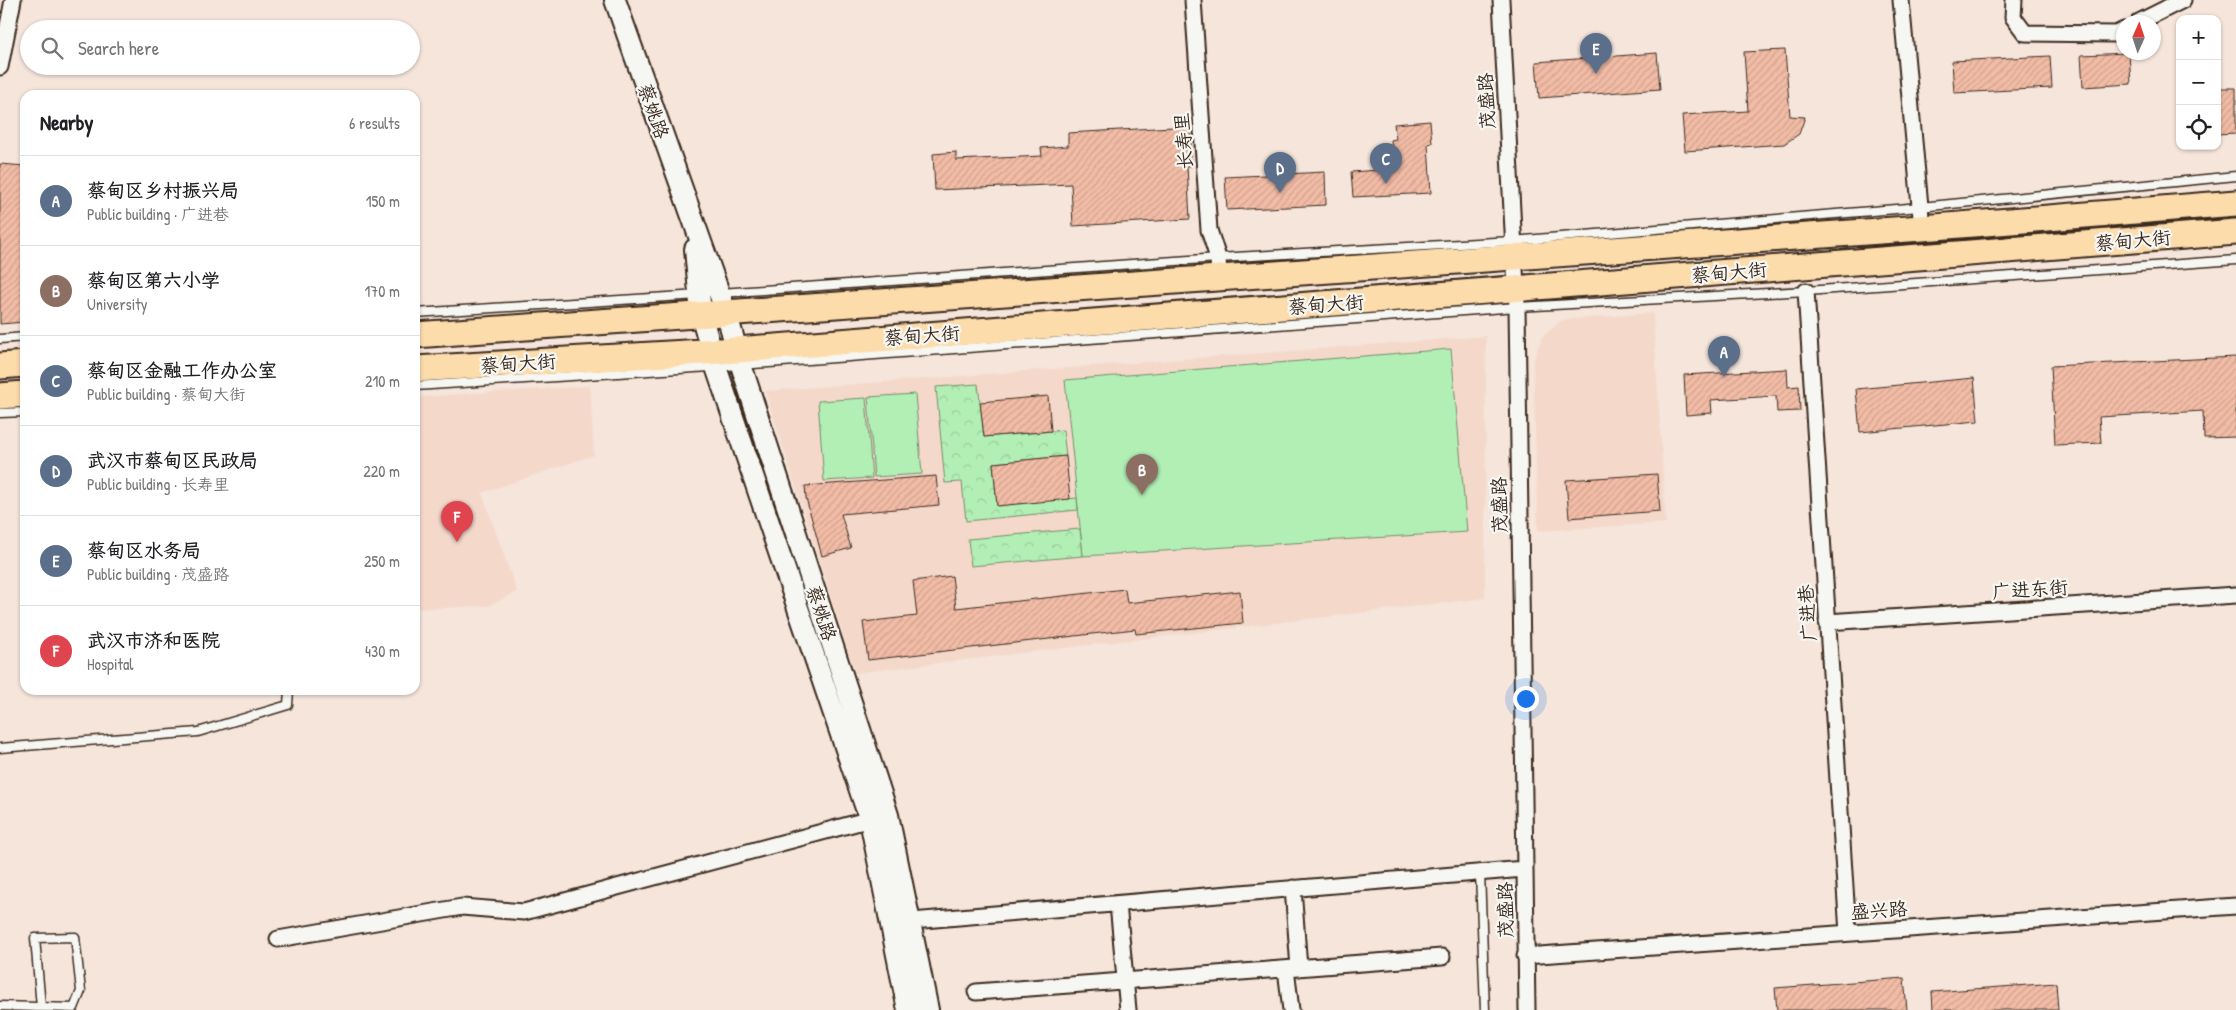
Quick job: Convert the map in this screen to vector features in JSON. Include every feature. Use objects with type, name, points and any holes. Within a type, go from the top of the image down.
[{"type":"main road","name":"蔡甸大街","points":[[420,334],[712,304],[1513,249],[1921,218],[2236,202]]},
{"type":"main road","name":"蔡甸大街","points":[[420,370],[714,359],[1516,298],[2236,232]]},
{"type":"main road","points":[[0,366],[20,364]]},
{"type":"main road","points":[[0,396],[20,394]]},
{"type":"street","points":[[0,66],[13,0]]},
{"type":"street","name":"蔡姚路","points":[[615,0],[692,222],[712,304],[714,359],[879,817]]},
{"type":"street","name":"长寿里","points":[[1193,0],[1209,230],[1219,268]]},
{"type":"street","name":"茂盛路","points":[[1501,0],[1516,298],[1527,1010]]},
{"type":"street","points":[[1901,0],[1921,218]]},
{"type":"street","points":[[2014,0],[2013,16],[2025,33],[2116,34]]},
{"type":"street","points":[[2152,15],[2183,0]]},
{"type":"street","name":"广进巷","points":[[1806,291],[1848,933]]},
{"type":"street","name":"蔡姚路","points":[[712,304],[739,357],[879,817],[901,922],[928,1010]]},
{"type":"street","name":"广进东街","points":[[1827,622],[2236,595]]},
{"type":"street","points":[[278,939],[462,907],[524,912],[879,817]]},
{"type":"street","points":[[901,922],[1524,869]]},
{"type":"street","points":[[1290,1010],[1293,968],[1292,888]]},
{"type":"street","points":[[1118,904],[1128,1010]]},
{"type":"street","name":"盛兴路","points":[[1525,956],[2236,906]]},
{"type":"street","name":"蔡姚路","points":[[901,922],[908,1010]]},
{"type":"street","points":[[976,992],[1442,958]]},
{"type":"lane","points":[[1921,218],[2236,176]]},
{"type":"lane","points":[[1516,298],[1806,291],[2236,260]]},
{"type":"lane","points":[[420,313],[712,304]]},
{"type":"lane","points":[[0,339],[20,337]]},
{"type":"lane","points":[[420,386],[714,359]]},
{"type":"lane","points":[[0,414],[20,412]]},
{"type":"lane","points":[[0,748],[198,732],[288,705],[289,695]]},
{"type":"lane","points":[[1480,872],[1485,1010]]},
{"type":"lane","points":[[0,1006],[74,1008],[81,991],[75,937],[34,938],[41,1007]]},
{"type":"shaded area","points":[[1653,313],[1666,523],[1538,531],[1533,363],[1542,337],[1562,320]]},
{"type":"shaded area","points":[[1486,336],[1485,598],[855,673],[765,391]]},
{"type":"shaded area","points":[[590,386],[594,455],[482,493],[517,592],[488,606],[420,609],[420,397]]},
{"type":"green space","points":[[1451,349],[1467,532],[1083,556],[1065,380]]},
{"type":"green space","points":[[978,384],[984,437],[1063,430],[1066,456],[993,463],[997,505],[1077,498],[1078,510],[966,521],[962,482],[945,483],[936,387]]},
{"type":"green space","points":[[915,394],[922,474],[874,477],[868,397]]},
{"type":"green space","points":[[866,398],[872,478],[824,481],[818,401]]},
{"type":"green space","points":[[1080,529],[1083,556],[971,566],[968,539]]},
{"type":"building","points":[[1785,50],[1790,116],[1805,117],[1799,134],[1784,144],[1685,151],[1682,115],[1748,111],[1744,52]]},
{"type":"building","points":[[1657,53],[1660,89],[1539,98],[1536,62]]},
{"type":"building","points":[[2116,54],[2116,60],[2129,60],[2131,84],[2083,87],[2081,55]]},
{"type":"building","points":[[2050,56],[2052,88],[1954,93],[1952,61]]},
{"type":"building","points":[[2221,88],[2236,88],[2236,133],[2221,134]]},
{"type":"building","points":[[1430,121],[1432,143],[1428,144],[1431,193],[1353,197],[1351,172],[1393,169],[1391,140],[1396,139],[1394,124]]},
{"type":"building","points":[[1190,126],[1192,166],[1187,166],[1190,219],[1073,226],[1071,184],[935,190],[933,154],[956,152],[956,160],[1042,156],[1041,148],[1068,146],[1068,133]]},
{"type":"building","points":[[0,164],[20,166],[20,322],[0,324]]},
{"type":"building","points":[[1325,172],[1326,205],[1227,210],[1225,177]]},
{"type":"building","points":[[2236,357],[2236,437],[2204,438],[2203,411],[2099,417],[2101,443],[2055,445],[2051,366]]},
{"type":"building","points":[[1787,369],[1788,387],[1799,386],[1800,411],[1777,412],[1776,396],[1711,400],[1712,413],[1686,415],[1684,375]]},
{"type":"building","points":[[1974,378],[1978,421],[1860,432],[1856,389]]},
{"type":"building","points":[[1048,396],[1051,431],[984,437],[980,402]]},
{"type":"building","points":[[1066,456],[1070,499],[997,506],[993,463]]},
{"type":"building","points":[[1657,474],[1660,511],[1569,518],[1566,480]]},
{"type":"building","points":[[936,476],[939,505],[841,514],[851,548],[822,556],[806,498],[805,486]]},
{"type":"building","points":[[952,576],[956,608],[1125,589],[1127,603],[1240,591],[1243,623],[1136,634],[1135,629],[868,660],[863,622],[917,616],[913,581]]},
{"type":"building","points":[[1904,978],[1907,1010],[1777,1010],[1775,988]]},
{"type":"building","points":[[2056,983],[2058,1010],[1933,1010],[1932,992]]},
{"type":"place","name":"蔡甸区水务局","points":[[1596,74]]},
{"type":"place","name":"蔡甸区金融工作办公室","points":[[1386,184]]},
{"type":"place","name":"武汉市蔡甸区民政局","points":[[1280,193]]},
{"type":"place","name":"蔡甸区乡村振兴局","points":[[1724,377]]},
{"type":"place","name":"蔡甸区第六小学","points":[[1142,495]]},
{"type":"place","name":"武汉市济和医院","points":[[457,542]]}]
